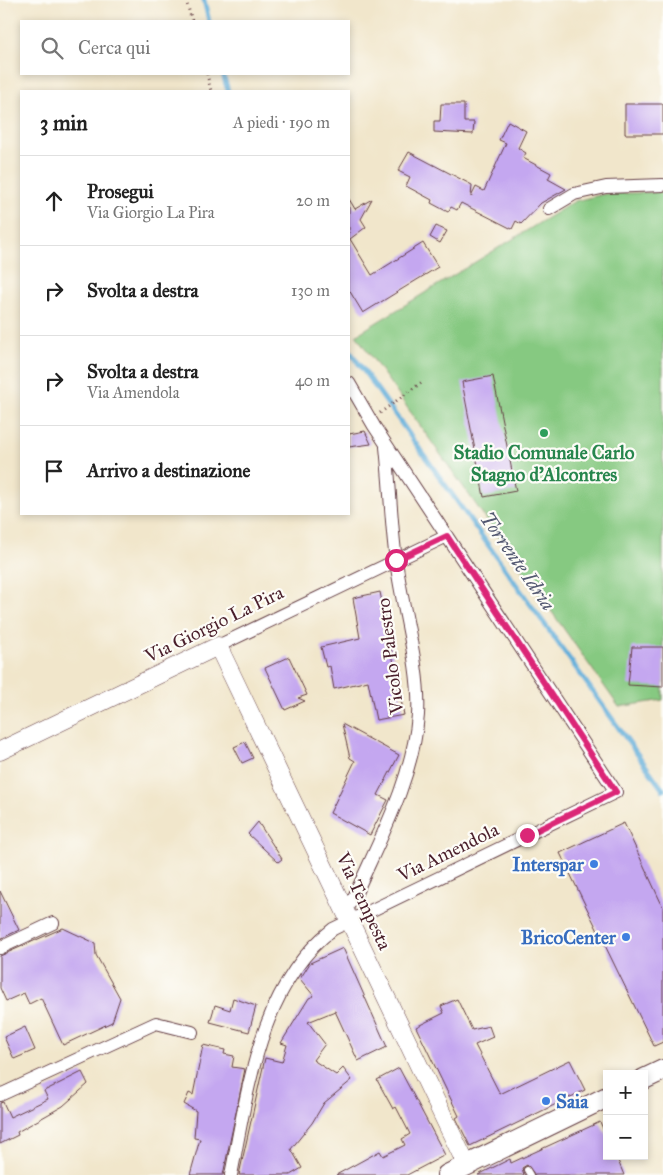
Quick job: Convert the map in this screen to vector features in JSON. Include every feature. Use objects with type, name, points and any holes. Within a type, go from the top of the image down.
[{"type":"main road","points":[[648,1077],[663,1070]]},
{"type":"main road","points":[[448,1175],[469,1170],[603,1099]]},
{"type":"street","points":[[549,209],[574,194],[606,187],[663,185]]},
{"type":"street","points":[[350,385],[386,444],[447,536]]},
{"type":"street","name":"Vicolo Palestro","points":[[348,915],[354,897],[397,802],[415,736],[418,714],[417,687],[396,560],[386,444]]},
{"type":"street","name":"Via Giorgio La Pira","points":[[0,751],[447,536]]},
{"type":"street","name":"Via Amendola","points":[[231,1175],[251,1079],[282,990],[303,957],[318,941],[348,915],[616,792],[447,536]]},
{"type":"street","name":"Via Tempesta","points":[[218,646],[469,1170]]},
{"type":"street","points":[[0,948],[53,923]]},
{"type":"street","points":[[0,1095],[156,1023],[192,1032]]},
{"type":"path","points":[[186,0],[192,20]]},
{"type":"path","points":[[207,75],[212,90]]},
{"type":"path","points":[[379,414],[422,382]]},
{"type":"green space","name":"Stadio Comunale Carlo Stagno d'Alcontres","points":[[663,192],[663,700],[619,707],[356,335],[575,201],[604,194]]},
{"type":"building","points":[[441,104],[464,104],[464,122],[474,122],[473,134],[434,132],[434,121],[440,121]]},
{"type":"building","points":[[625,104],[663,104],[663,134],[625,134]]},
{"type":"building","points":[[508,121],[526,131],[518,148],[526,153],[523,158],[551,173],[548,179],[566,189],[541,203],[521,224],[516,221],[512,229],[461,203],[457,210],[451,207],[448,212],[431,203],[432,200],[406,186],[410,177],[398,171],[409,152],[472,185],[471,197],[476,187],[484,191],[506,143],[499,140]]},
{"type":"building","points":[[372,199],[361,219],[366,227],[350,239],[350,201],[355,209]]},
{"type":"building","points":[[436,226],[447,231],[440,243],[430,237]]},
{"type":"building","points":[[350,239],[372,275],[423,243],[438,267],[363,313],[350,292]]},
{"type":"building","points":[[493,376],[516,491],[484,497],[462,382]]},
{"type":"building","points":[[365,431],[371,444],[350,447],[350,434]]},
{"type":"building","points":[[380,592],[404,715],[376,720],[368,681],[334,689],[330,666],[326,667],[321,647],[360,638],[353,598]]},
{"type":"building","points":[[632,647],[663,647],[663,687],[628,685]]},
{"type":"building","points":[[289,657],[307,695],[298,698],[305,701],[285,710],[265,668]]},
{"type":"building","points":[[342,724],[399,755],[378,795],[388,800],[370,835],[330,813],[355,761],[350,758]]},
{"type":"building","points":[[245,742],[253,758],[242,763],[234,747]]},
{"type":"building","points":[[258,822],[282,859],[278,862],[248,834]]},
{"type":"building","points":[[624,823],[663,907],[663,1042],[654,1046],[560,853]]},
{"type":"building","points":[[0,891],[19,930],[0,939]]},
{"type":"building","points":[[63,928],[95,943],[96,955],[120,998],[112,1022],[63,1045],[41,998],[29,1004],[24,993],[6,1001],[0,988],[0,956]]},
{"type":"building","points":[[343,948],[387,1047],[358,1061],[335,1011],[308,1022],[325,1044],[313,1060],[336,1075],[343,1068],[352,1080],[324,1103],[312,1123],[291,1149],[302,1168],[290,1175],[239,1175],[265,1058],[282,1062],[287,1045],[281,1043],[309,998],[314,996],[300,979],[310,963]]},
{"type":"building","points":[[233,998],[256,1006],[249,1032],[210,1022],[215,1005],[230,1010]]},
{"type":"building","points":[[457,999],[472,1030],[489,1026],[493,1037],[475,1045],[500,1094],[570,1060],[585,1090],[470,1146],[456,1118],[459,1116],[416,1027],[444,1013],[441,1006]]},
{"type":"building","points":[[25,1027],[35,1050],[14,1059],[4,1037]]},
{"type":"building","points":[[203,1045],[225,1050],[224,1054],[234,1056],[232,1067],[245,1069],[223,1175],[190,1175],[200,1139],[194,1138],[196,1111],[184,1104],[189,1093],[193,1095]]},
{"type":"building","points":[[399,1068],[445,1155],[407,1175],[336,1175],[380,1151],[383,1156],[405,1145],[402,1139],[410,1134],[396,1107],[393,1109],[377,1080]]},
{"type":"building","points":[[82,1072],[88,1084],[63,1106],[17,1132],[18,1135],[0,1144],[0,1103],[3,1102],[10,1117],[48,1099],[44,1091]]},
{"type":"building","points":[[600,1122],[603,1128],[603,1160],[618,1160],[624,1175],[535,1175],[527,1165],[522,1168],[524,1175],[478,1175],[510,1159],[511,1163]]},
{"type":"waterway","name":"Torrente Idria","points":[[204,0],[209,20]]},
{"type":"waterway","name":"Torrente Idria","points":[[223,75],[228,90]]},
{"type":"waterway","name":"Torrente Idria","points":[[350,351],[663,790]]},
{"type":"place","name":"Stadio Comunale Carlo Stagno d'Alcontres","points":[[544,433]]},
{"type":"place","name":"Interspar","points":[[594,864]]},
{"type":"place","name":"BricoCenter","points":[[626,937]]},
{"type":"place","name":"Saia","points":[[546,1101]]},
{"type":"route","points":[[396,560],[447,536],[616,792],[527,835]]}]
